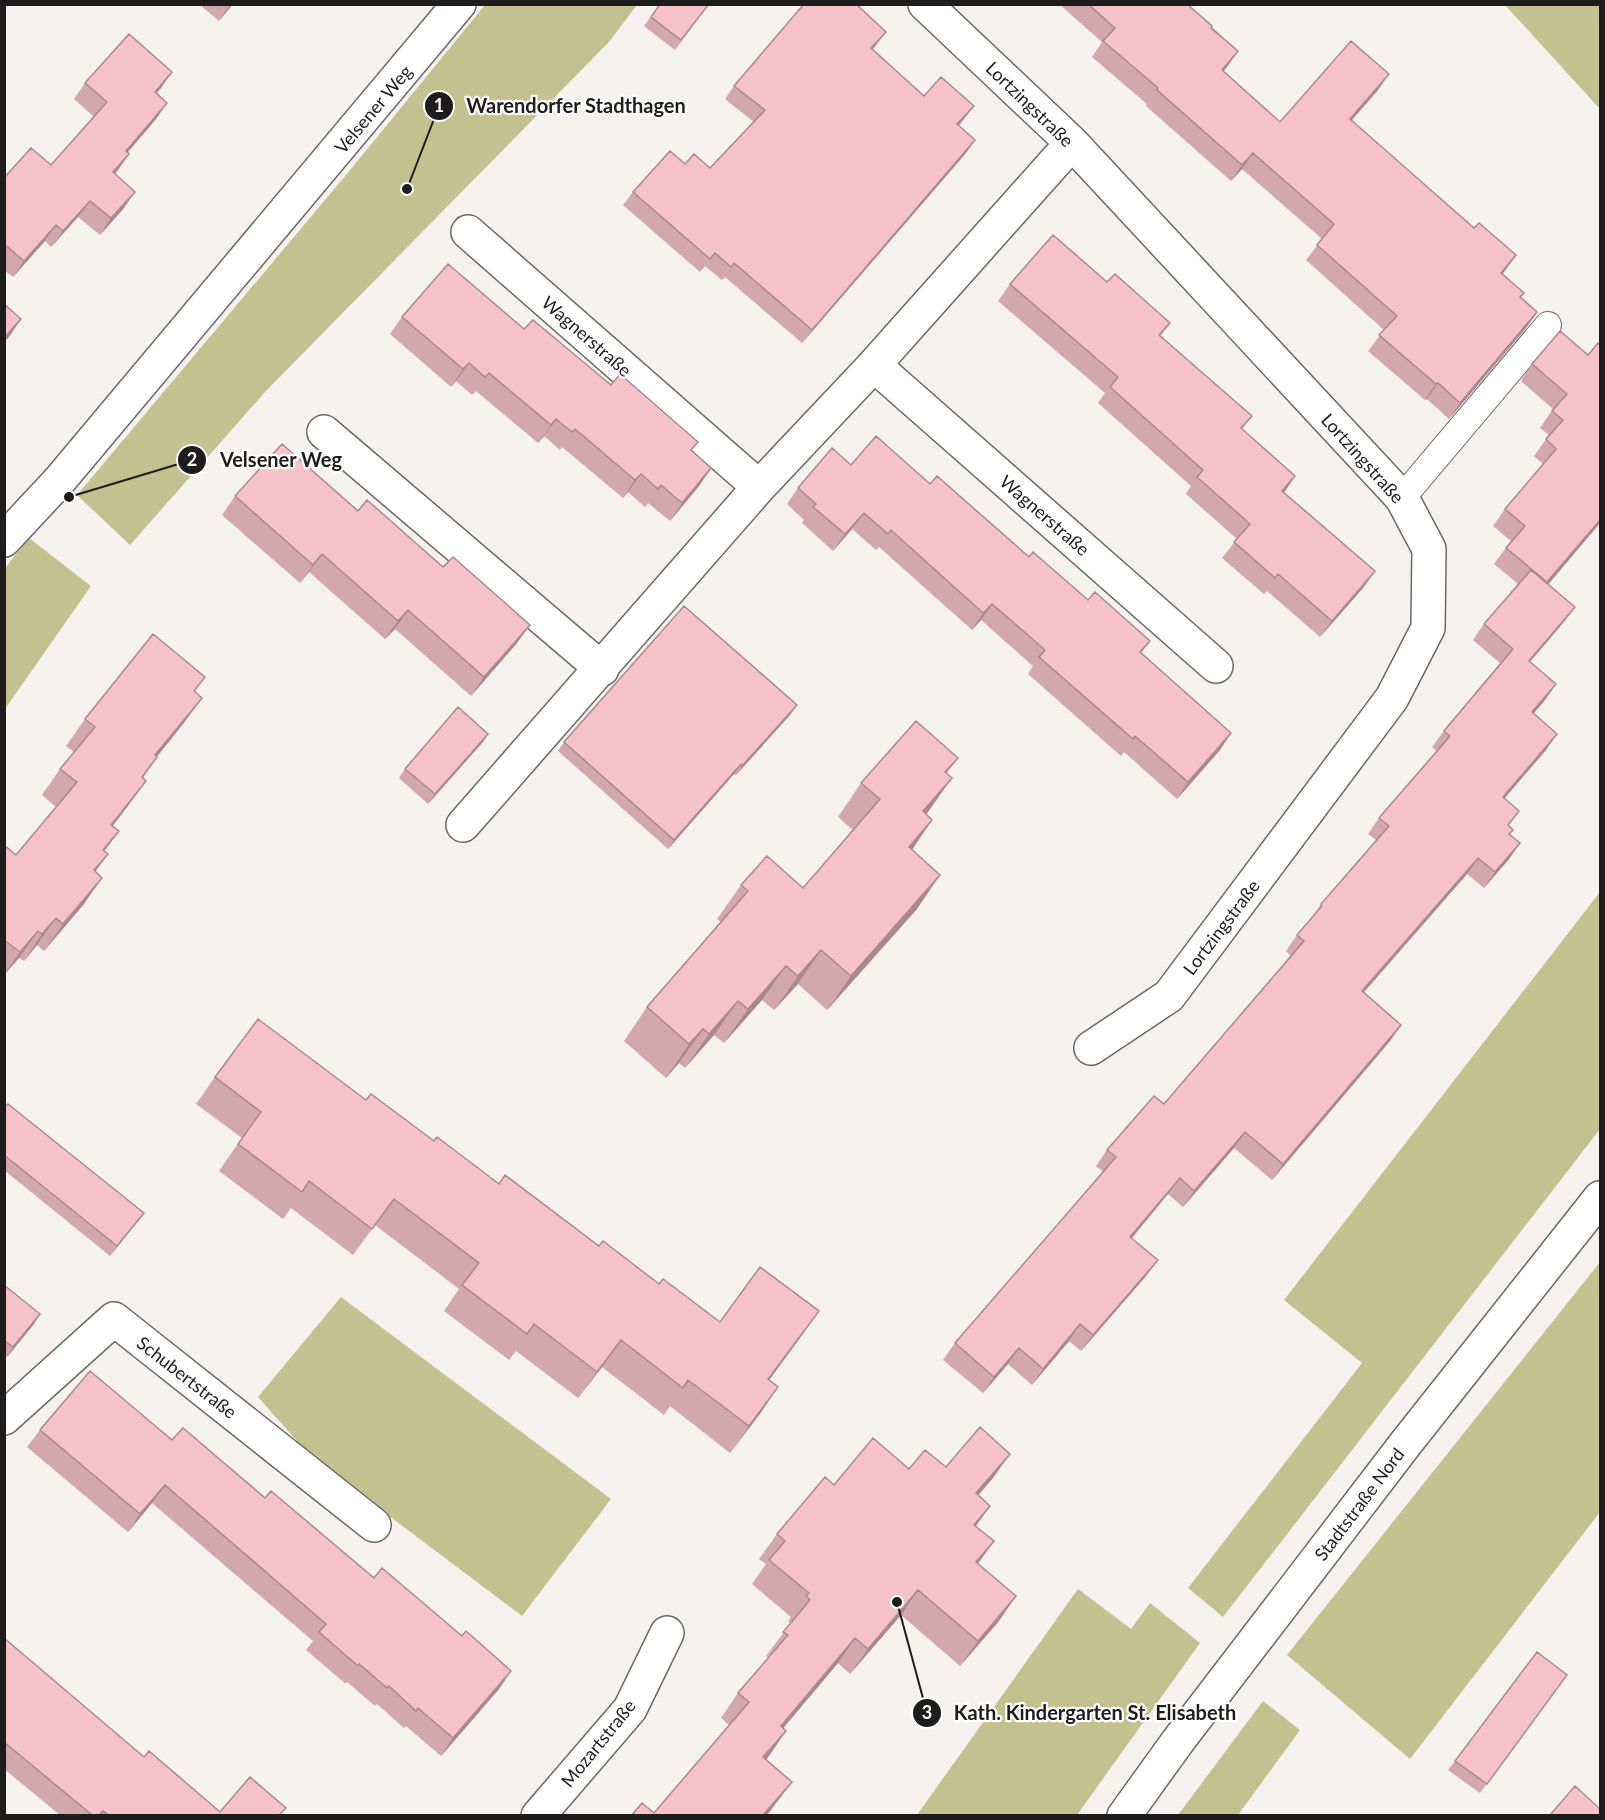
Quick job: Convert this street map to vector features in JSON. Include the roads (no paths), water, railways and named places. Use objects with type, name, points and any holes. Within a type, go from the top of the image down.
[{"type":"street","name":"Velsener Weg","points":[[4,540],[67,471],[459,4]]},
{"type":"street","name":"Lortzingstraße","points":[[925,4],[1072,143],[1402,498],[1429,549],[1428,628],[1392,698],[1169,996],[1090,1048]]},
{"type":"street","points":[[463,825],[759,487],[874,365],[1072,143]]},
{"type":"street","name":"Wagnerstraße","points":[[468,232],[759,487]]},
{"type":"street","name":"Wagnerstraße","points":[[874,365],[1216,666]]},
{"type":"street","points":[[324,432],[602,669]]},
{"type":"street","name":"Stadtstraße Nord","points":[[1124,1815],[1406,1443],[1600,1198]]},
{"type":"street","name":"Schubertstraße","points":[[4,1418],[114,1320],[375,1525]]},
{"type":"street","name":"Mozartstraße","points":[[538,1815],[630,1709],[667,1633]]},
{"type":"lane","points":[[1402,498],[1548,325]]},
{"type":"place","name":"Warendorfer Stadthagen","points":[[407,189]]},
{"type":"place","name":"Velsener Weg","points":[[69,497]]},
{"type":"place","name":"Kath. Kindergarten St. Elisabeth","points":[[897,1602]]}]
